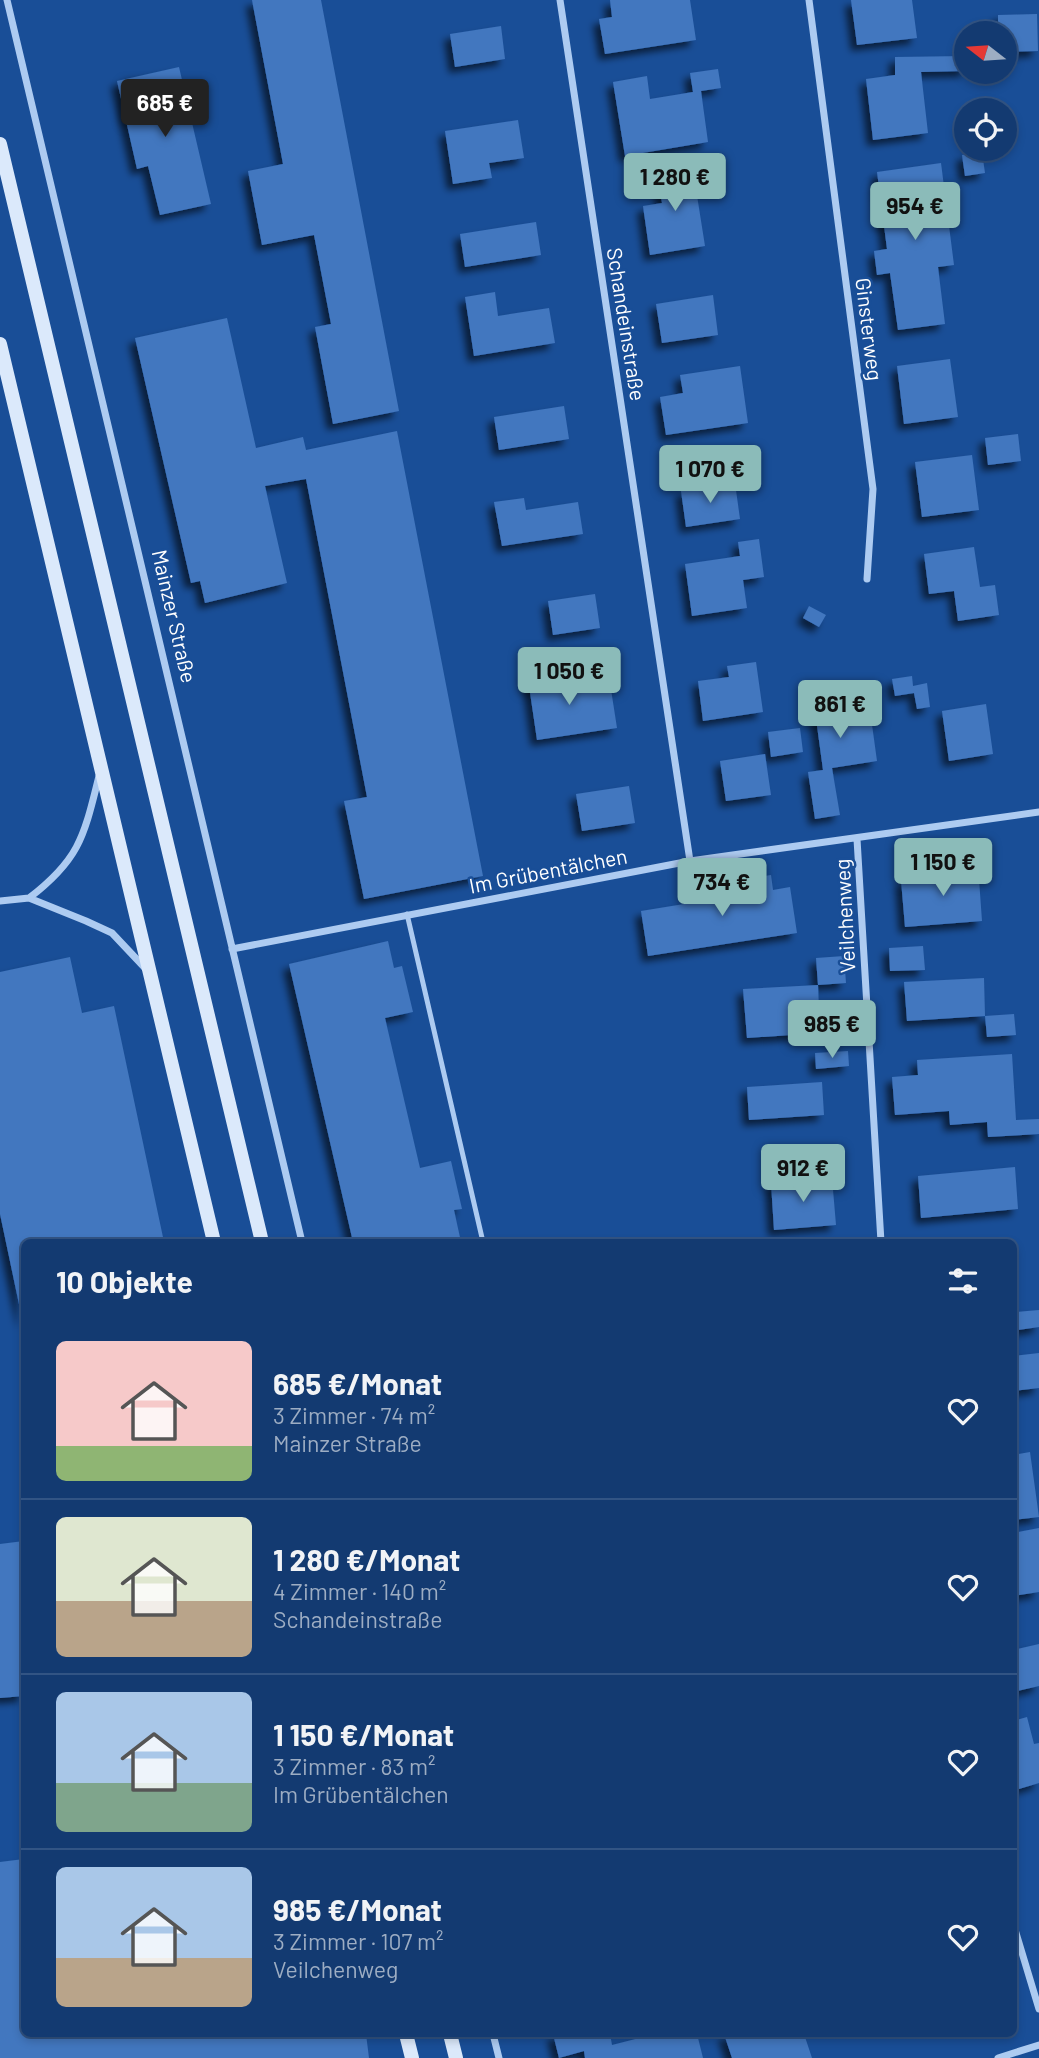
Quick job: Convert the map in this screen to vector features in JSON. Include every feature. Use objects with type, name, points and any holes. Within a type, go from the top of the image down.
[{"type":"main road","points":[[0,144],[261,1239]]},
{"type":"main road","points":[[0,344],[213,1239]]},
{"type":"main road","points":[[407,2037],[412,2058]]},
{"type":"main road","points":[[451,2037],[456,2058]]},
{"type":"street","name":"Mainzer Straße","points":[[7,0],[301,1239]]},
{"type":"street","name":"Schandeinstraße","points":[[560,0],[691,861]]},
{"type":"street","name":"Ginsterweg","points":[[809,0],[873,489],[867,579]]},
{"type":"street","points":[[29,898],[53,880],[84,837],[101,766]]},
{"type":"street","name":"Im Grübentälchen","points":[[232,948],[691,861],[1039,812]]},
{"type":"street","name":"Veilchenweg","points":[[857,839],[881,1239]]},
{"type":"street","points":[[0,901],[29,898],[112,933],[151,975]]},
{"type":"street","points":[[1017,1936],[1039,2009]]},
{"type":"street","points":[[494,2037],[499,2058]]},
{"type":"street","points":[[998,2058],[1039,2045]]},
{"type":"lane","points":[[407,914],[482,1239]]},
{"type":"building","points":[[252,0],[321,0],[399,411],[333,424],[315,327],[331,324],[314,235],[262,245],[248,171],[283,164]]},
{"type":"building","points":[[610,0],[690,0],[696,40],[605,54],[599,19],[612,17]]},
{"type":"building","points":[[851,0],[912,0],[917,38],[857,45]]},
{"type":"building","points":[[1037,14],[1038,51],[1017,52],[1017,21],[998,21],[998,15]]},
{"type":"building","points":[[501,26],[505,59],[455,67],[450,34]]},
{"type":"building","points":[[954,56],[954,71],[921,72],[928,133],[873,140],[866,79],[895,75],[895,57]]},
{"type":"building","points":[[179,67],[211,204],[160,215],[148,166],[137,169],[117,81]]},
{"type":"building","points":[[718,69],[721,88],[701,91],[708,142],[625,156],[613,82],[647,76],[650,99],[693,92],[690,73]]},
{"type":"building","points":[[518,120],[524,158],[489,163],[492,178],[453,184],[445,131]]},
{"type":"building","points":[[963,161],[983,161],[985,173],[965,176]]},
{"type":"building","points":[[941,163],[954,265],[938,267],[945,324],[898,330],[890,273],[877,275],[874,251],[887,249],[877,172]]},
{"type":"building","points":[[692,164],[705,246],[650,255],[643,206],[662,203],[656,170]]},
{"type":"building","points":[[536,222],[541,255],[465,267],[460,234]]},
{"type":"building","points":[[495,292],[498,316],[549,308],[555,343],[474,356],[465,297]]},
{"type":"building","points":[[713,295],[718,335],[662,343],[656,304]]},
{"type":"building","points":[[227,318],[256,448],[303,437],[306,450],[397,431],[483,876],[364,899],[344,801],[367,797],[306,479],[265,486],[287,583],[205,603],[200,581],[191,583],[135,338]]},
{"type":"building","points":[[950,359],[958,417],[904,424],[897,366]]},
{"type":"building","points":[[740,366],[748,423],[666,435],[660,397],[683,393],[680,375]]},
{"type":"building","points":[[564,406],[569,439],[499,450],[494,417]]},
{"type":"building","points":[[1018,434],[1021,461],[988,465],[985,438]]},
{"type":"building","points":[[972,455],[979,510],[922,517],[915,462]]},
{"type":"building","points":[[735,483],[740,519],[686,527],[681,491]]},
{"type":"building","points":[[524,498],[526,510],[578,502],[583,534],[502,546],[494,502]]},
{"type":"building","points":[[759,539],[764,577],[743,580],[747,608],[692,616],[685,564],[740,556],[738,542]]},
{"type":"building","points":[[974,547],[980,587],[995,585],[999,615],[958,621],[954,591],[929,594],[924,554]]},
{"type":"building","points":[[595,594],[600,628],[553,635],[548,601]]},
{"type":"building","points":[[809,606],[826,615],[819,627],[803,618]]},
{"type":"building","points":[[756,662],[763,712],[703,721],[698,681],[729,677],[727,666]]},
{"type":"building","points":[[556,667],[560,692],[610,683],[617,728],[537,740],[527,672]]},
{"type":"building","points":[[912,676],[913,686],[927,683],[930,707],[917,709],[914,693],[895,696],[892,679]]},
{"type":"building","points":[[866,681],[877,761],[832,768],[840,815],[815,819],[808,772],[823,770],[812,689]]},
{"type":"building","points":[[986,704],[993,754],[949,761],[942,711]]},
{"type":"building","points":[[800,728],[803,752],[771,757],[768,732]]},
{"type":"building","points":[[765,754],[771,795],[726,801],[720,761]]},
{"type":"building","points":[[629,786],[635,823],[582,831],[576,794]]},
{"type":"building","points":[[978,865],[982,921],[905,927],[901,880],[942,877],[941,867]]},
{"type":"building","points":[[771,875],[773,890],[790,887],[797,933],[648,956],[641,911],[715,899],[713,884]]},
{"type":"building","points":[[388,941],[394,968],[402,966],[413,1012],[385,1018],[420,1168],[451,1161],[462,1209],[454,1210],[460,1239],[352,1239],[289,964]]},
{"type":"building","points":[[923,946],[925,970],[890,971],[889,948]]},
{"type":"building","points":[[844,956],[846,983],[818,985],[816,958]]},
{"type":"building","points":[[70,957],[82,1013],[114,1006],[163,1239],[21,1239],[21,1314],[0,1214],[0,972]]},
{"type":"building","points":[[984,978],[985,1016],[907,1021],[904,982]]},
{"type":"building","points":[[818,985],[820,1033],[747,1038],[743,989]]},
{"type":"building","points":[[1014,1014],[1016,1035],[987,1037],[985,1016]]},
{"type":"building","points":[[848,1051],[849,1066],[816,1069],[815,1053]]},
{"type":"building","points":[[1012,1054],[1016,1120],[1039,1119],[1039,1134],[988,1137],[987,1122],[950,1125],[949,1111],[895,1115],[892,1077],[918,1075],[917,1060]]},
{"type":"building","points":[[822,1082],[824,1115],[749,1120],[747,1087]]},
{"type":"building","points":[[1015,1167],[1018,1209],[921,1218],[918,1176]]},
{"type":"building","points":[[832,1178],[836,1225],[774,1230],[771,1183]]},
{"type":"building","points":[[1039,1310],[1039,1327],[1018,1330],[1017,1312]]},
{"type":"building","points":[[1039,1353],[1039,1388],[1017,1391],[1017,1356]]},
{"type":"building","points":[[1030,1452],[1039,1517],[1017,1520],[1017,1454]]},
{"type":"building","points":[[1039,1528],[1039,1592],[1017,1595],[1017,1532]]},
{"type":"building","points":[[21,1541],[21,1696],[0,1698],[0,1544]]},
{"type":"building","points":[[1039,1644],[1039,1686],[1017,1691],[1017,1649]]},
{"type":"building","points":[[1027,1717],[1034,1744],[1039,1743],[1039,1783],[1019,1789],[1017,1781],[1017,1720]]},
{"type":"building","points":[[21,1859],[21,2037],[366,2037],[369,2058],[0,2058],[0,1862]]},
{"type":"building","points":[[554,2037],[611,2037],[612,2045],[643,2037],[698,2037],[703,2058],[585,2058],[584,2051],[559,2058]]},
{"type":"building","points":[[725,2037],[805,2037],[812,2058],[732,2058]]}]
